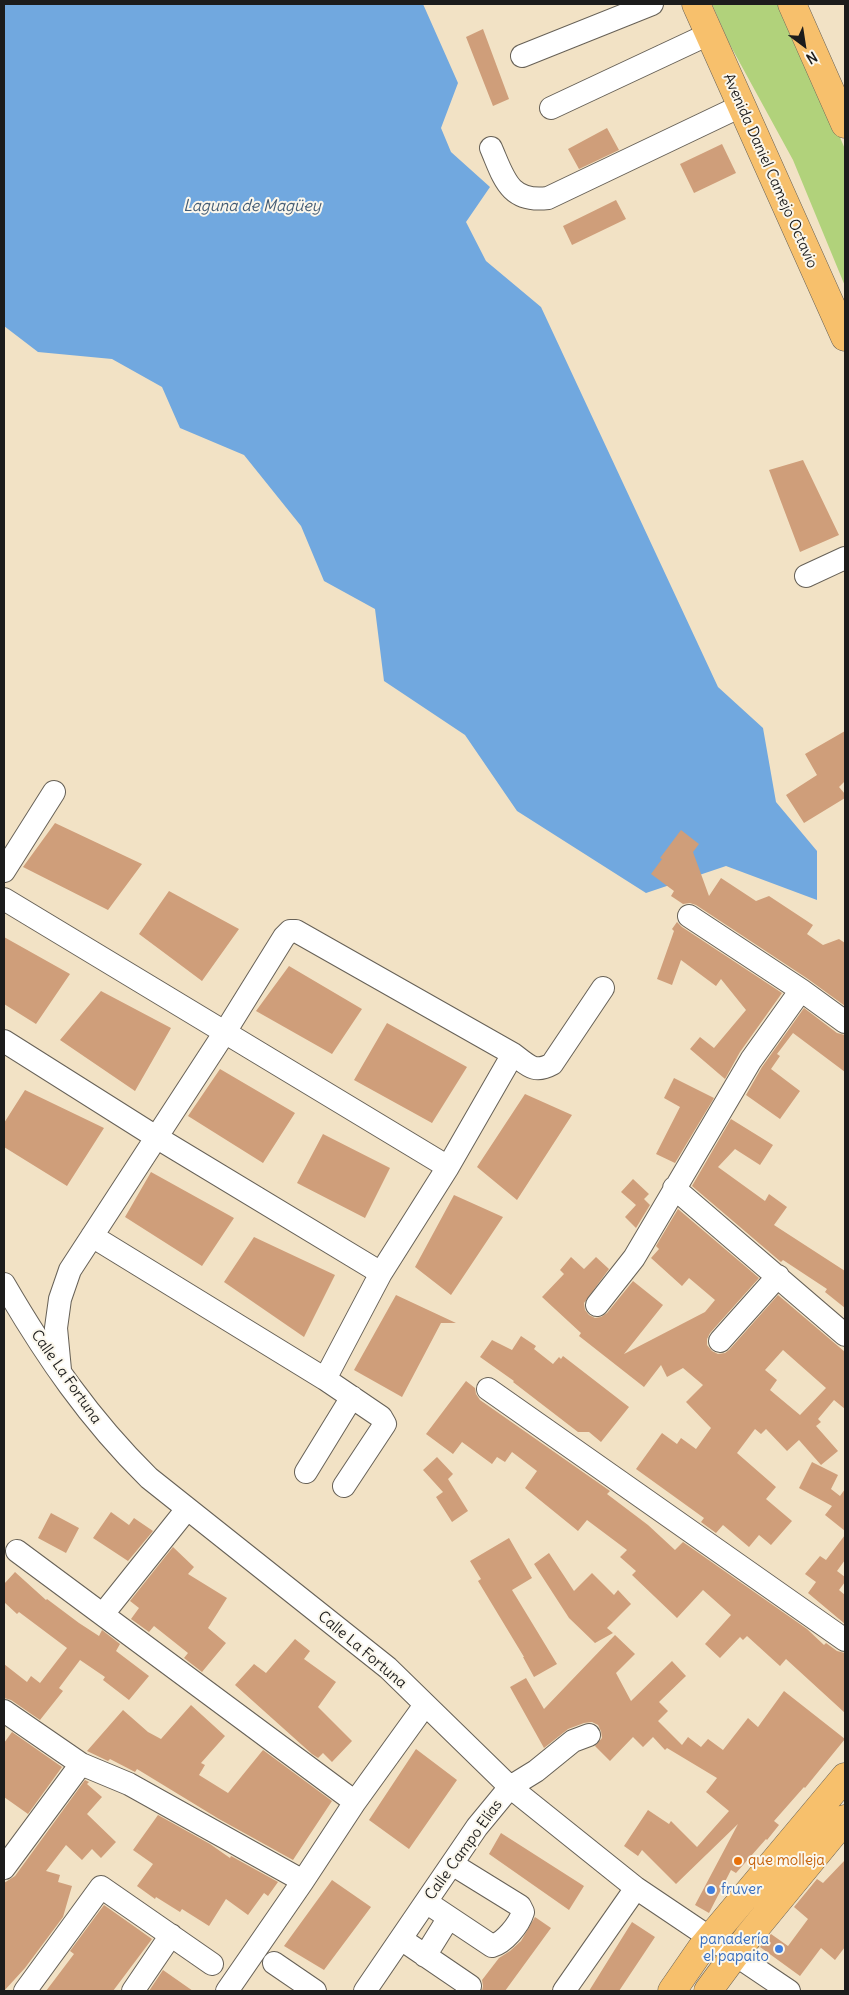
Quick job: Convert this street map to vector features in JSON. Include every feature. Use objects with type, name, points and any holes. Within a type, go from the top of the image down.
[{"type":"main road","name":"Avenida Daniel Camejo Octavio","points":[[696,4],[845,337]]},
{"type":"main road","points":[[792,4],[845,124]]},
{"type":"main road","points":[[672,1991],[709,1939],[845,1777]]},
{"type":"main road","points":[[708,1991],[845,1819]]},
{"type":"street","points":[[522,56],[652,4]]},
{"type":"street","points":[[551,108],[709,34]]},
{"type":"street","points":[[491,148],[506,184],[515,193],[536,199],[548,198],[741,106]]},
{"type":"street","points":[[806,576],[845,558]]},
{"type":"street","points":[[4,871],[54,792]]},
{"type":"street","points":[[4,899],[448,1168]]},
{"type":"street","points":[[689,916],[802,990],[845,1022]]},
{"type":"street","points":[[60,1373],[56,1328],[60,1299],[70,1270],[225,1032],[284,937],[290,931],[296,931],[513,1054],[534,1069],[544,1069],[552,1064],[603,988]]},
{"type":"street","points":[[597,1306],[634,1258],[751,1060],[802,990]]},
{"type":"street","points":[[4,1042],[156,1137],[381,1273]]},
{"type":"street","points":[[325,1379],[381,1273],[448,1168],[513,1054]]},
{"type":"street","points":[[674,1188],[778,1276],[842,1326]]},
{"type":"street","points":[[92,1236],[325,1379],[377,1414],[384,1424],[344,1486]]},
{"type":"street","points":[[720,1341],[778,1276]]},
{"type":"street","name":"Calle La Fortuna","points":[[7,1296],[85,1408],[119,1448],[149,1478],[388,1668],[510,1787],[636,1888],[709,1939],[789,1991]]},
{"type":"street","points":[[488,1389],[845,1640]]},
{"type":"street","points":[[306,1472],[352,1397]]},
{"type":"street","points":[[103,1614],[187,1509]]},
{"type":"street","points":[[17,1551],[355,1802]]},
{"type":"street","points":[[227,1991],[355,1802],[425,1706]]},
{"type":"street","points":[[7,1719],[80,1764],[129,1784],[303,1881]]},
{"type":"street","name":"Calle Campo Elías","points":[[365,1991],[483,1820],[510,1787],[536,1771],[573,1741],[589,1735]]},
{"type":"street","points":[[4,1868],[80,1764]]},
{"type":"street","points":[[426,1902],[492,1946],[498,1945],[521,1919],[523,1912],[520,1906],[452,1864]]},
{"type":"street","points":[[25,1991],[101,1887],[212,1964]]},
{"type":"street","points":[[564,1991],[636,1888]]},
{"type":"street","points":[[425,1956],[448,1918]]},
{"type":"street","points":[[132,1991],[171,1935]]},
{"type":"street","points":[[401,1939],[470,1986]]},
{"type":"street","points":[[274,1963],[315,1991]]},
{"type":"green space","points":[[712,4],[782,4],[845,149],[845,286],[793,160],[729,43]]},
{"type":"water","name":"Laguna de Magüey","points":[[4,4],[423,4],[458,83],[441,128],[451,152],[490,187],[466,222],[486,261],[541,307],[718,687],[763,728],[776,802],[817,851],[817,900],[726,866],[646,893],[517,811],[465,735],[384,681],[375,609],[324,581],[301,526],[244,455],[180,428],[162,387],[112,359],[38,352],[4,326]]},
{"type":"building","points":[[483,29],[509,99],[493,106],[466,37]]},
{"type":"building","points":[[607,128],[619,150],[579,169],[568,149]]},
{"type":"building","points":[[722,144],[736,173],[694,193],[680,164]]},
{"type":"building","points":[[616,200],[626,219],[572,245],[563,226]]},
{"type":"building","points":[[803,460],[839,535],[800,552],[769,470]]},
{"type":"building","points":[[845,731],[845,781],[839,787],[845,794],[845,798],[804,823],[786,795],[817,775],[805,754]]},
{"type":"building","points":[[55,823],[142,864],[108,910],[23,867]]},
{"type":"building","points":[[681,830],[699,844],[693,852],[709,896],[721,878],[756,901],[769,896],[813,925],[807,934],[823,945],[839,939],[845,943],[845,1006],[808,979],[696,905],[690,903],[683,904],[671,896],[674,891],[651,874],[662,859],[660,858]]},
{"type":"building","points":[[169,891],[239,929],[202,981],[139,934]]},
{"type":"building","points":[[677,922],[782,993],[740,1052],[725,1079],[690,1049],[700,1037],[714,1048],[746,1010],[721,979],[716,986],[681,960],[672,985],[657,979],[674,931],[672,929]]},
{"type":"building","points":[[4,937],[70,974],[36,1024],[4,1004]]},
{"type":"building","points":[[289,966],[362,1009],[332,1054],[256,1011]]},
{"type":"building","points":[[101,991],[171,1028],[135,1091],[60,1040]]},
{"type":"building","points":[[804,1008],[837,1033],[845,1035],[845,1072],[793,1033],[777,1054],[780,1056],[771,1069],[800,1091],[780,1119],[746,1095],[762,1067]]},
{"type":"building","points":[[387,1023],[467,1067],[432,1123],[354,1080]]},
{"type":"building","points":[[220,1069],[295,1113],[263,1163],[188,1116]]},
{"type":"building","points":[[674,1078],[714,1098],[675,1163],[656,1154],[680,1107],[664,1098]]},
{"type":"building","points":[[25,1090],[104,1128],[67,1186],[4,1147],[4,1123]]},
{"type":"building","points":[[525,1094],[572,1115],[517,1200],[477,1167]]},
{"type":"building","points":[[731,1119],[773,1145],[760,1165],[735,1149],[718,1167],[765,1201],[769,1194],[787,1207],[774,1225],[845,1271],[845,1308],[825,1292],[827,1289],[783,1260],[781,1262],[692,1186]]},
{"type":"building","points":[[323,1134],[390,1168],[365,1218],[297,1183]]},
{"type":"building","points":[[151,1172],[234,1218],[202,1266],[125,1217]]},
{"type":"building","points":[[633,1179],[649,1194],[644,1199],[650,1205],[636,1228],[625,1217],[636,1205],[621,1192]]},
{"type":"building","points":[[454,1195],[503,1217],[451,1295],[415,1267]]},
{"type":"building","points":[[678,1209],[759,1278],[710,1333],[707,1345],[712,1351],[718,1354],[729,1350],[778,1295],[845,1352],[845,1409],[834,1400],[818,1419],[821,1422],[816,1426],[838,1451],[821,1465],[799,1440],[787,1451],[766,1429],[761,1434],[755,1429],[737,1453],[776,1487],[766,1499],[792,1521],[771,1545],[759,1535],[749,1547],[723,1525],[716,1533],[701,1522],[704,1518],[636,1469],[662,1433],[677,1444],[681,1438],[696,1449],[711,1428],[686,1402],[703,1385],[683,1368],[667,1377],[661,1365],[644,1387],[579,1336],[581,1333],[542,1297],[564,1274],[560,1270],[571,1257],[584,1269],[596,1257],[609,1269],[584,1303],[585,1310],[595,1318],[607,1313],[633,1281],[663,1305],[624,1354],[705,1312],[715,1300],[689,1278],[682,1286],[651,1258],[659,1249],[656,1246]],"holes":[[[783,1350],[826,1388],[800,1415],[770,1390],[777,1380],[765,1370]]]},
{"type":"building","points":[[254,1237],[335,1275],[304,1337],[224,1282]]},
{"type":"building","points":[[396,1295],[456,1323],[441,1323],[402,1397],[354,1370]]},
{"type":"building","points":[[521,1336],[536,1346],[534,1349],[553,1364],[559,1357],[561,1359],[563,1356],[629,1407],[601,1442],[589,1432],[578,1432],[514,1381],[480,1357],[492,1340],[512,1350]]},
{"type":"building","points":[[466,1381],[475,1388],[480,1400],[610,1491],[607,1494],[648,1525],[675,1550],[683,1542],[807,1629],[824,1645],[826,1643],[837,1651],[845,1653],[845,1713],[786,1659],[780,1666],[747,1636],[743,1640],[740,1637],[720,1658],[705,1644],[731,1615],[703,1590],[677,1618],[632,1575],[636,1571],[620,1557],[627,1550],[587,1520],[578,1531],[525,1488],[537,1471],[512,1452],[505,1462],[497,1457],[492,1464],[462,1442],[453,1454],[426,1434]]},
{"type":"building","points":[[437,1457],[453,1474],[448,1479],[468,1511],[452,1522],[436,1497],[443,1492],[423,1470]]},
{"type":"building","points":[[812,1462],[838,1475],[831,1489],[840,1496],[845,1489],[845,1531],[825,1515],[832,1506],[799,1488]]},
{"type":"building","points":[[111,1512],[129,1525],[134,1518],[153,1531],[128,1561],[93,1538]]},
{"type":"building","points":[[51,1513],[79,1528],[66,1553],[38,1538]]},
{"type":"building","points":[[845,1535],[845,1560],[837,1571],[845,1577],[845,1582],[839,1590],[845,1595],[845,1624],[808,1593],[816,1582],[805,1574],[820,1556],[826,1560]]},
{"type":"building","points":[[509,1538],[532,1578],[512,1590],[557,1664],[534,1677],[478,1581],[481,1579],[470,1561]]},
{"type":"building","points":[[173,1547],[194,1567],[188,1574],[227,1598],[208,1628],[226,1643],[202,1672],[184,1658],[188,1653],[154,1626],[149,1632],[131,1619],[139,1608],[130,1601]]},
{"type":"building","points":[[549,1553],[574,1591],[592,1573],[614,1595],[618,1590],[631,1604],[607,1628],[613,1633],[595,1643],[569,1618],[534,1564]]},
{"type":"building","points":[[15,1572],[46,1600],[79,1623],[99,1636],[102,1630],[120,1644],[116,1651],[149,1676],[129,1700],[103,1680],[105,1677],[80,1660],[59,1688],[63,1691],[40,1720],[11,1700],[4,1698],[4,1664],[27,1682],[31,1676],[40,1683],[67,1648],[19,1612],[17,1614],[4,1602],[4,1584]]},
{"type":"building","points":[[615,1635],[635,1654],[616,1673],[631,1701],[672,1661],[686,1676],[659,1702],[668,1711],[658,1721],[682,1745],[688,1737],[701,1747],[708,1739],[723,1750],[748,1718],[758,1727],[784,1691],[845,1739],[805,1788],[774,1821],[779,1825],[767,1840],[736,1873],[731,1870],[709,1913],[695,1905],[738,1824],[676,1884],[642,1850],[638,1856],[624,1846],[648,1810],[669,1824],[671,1821],[697,1847],[729,1811],[706,1792],[717,1778],[667,1748],[665,1750],[653,1737],[643,1747],[633,1737],[610,1761],[595,1746],[602,1738],[598,1725],[592,1722],[568,1729],[544,1748],[510,1687],[526,1678],[544,1709]]},
{"type":"building","points":[[295,1639],[310,1651],[304,1659],[336,1682],[318,1707],[352,1741],[332,1762],[323,1753],[318,1758],[312,1754],[235,1685],[254,1664],[266,1673]]},
{"type":"building","points":[[191,1705],[225,1736],[201,1763],[205,1765],[199,1775],[228,1793],[263,1750],[332,1801],[293,1860],[219,1819],[137,1769],[135,1772],[110,1759],[108,1761],[87,1751],[123,1710],[148,1732],[161,1739]]},
{"type":"building","points":[[12,1732],[62,1767],[28,1814],[4,1797],[4,1743]]},
{"type":"building","points":[[416,1749],[457,1780],[409,1849],[369,1820]]},
{"type":"building","points":[[85,1780],[102,1797],[87,1814],[116,1842],[101,1858],[92,1849],[82,1860],[66,1845],[46,1871],[60,1875],[58,1882],[72,1886],[63,1917],[25,1968],[4,1991],[4,1883],[15,1876]]},
{"type":"building","points":[[158,1815],[210,1844],[230,1858],[231,1856],[278,1882],[268,1896],[264,1893],[248,1915],[226,1899],[209,1926],[182,1909],[180,1912],[156,1897],[155,1899],[137,1886],[153,1864],[133,1850]]},
{"type":"building","points":[[501,1833],[584,1886],[569,1910],[489,1854]]},
{"type":"building","points":[[845,1860],[845,1947],[835,1960],[821,1948],[800,1976],[760,1947],[771,1934],[788,1946],[808,1919],[794,1907],[817,1879],[823,1883]]},
{"type":"building","points":[[332,1880],[371,1907],[324,1970],[284,1946]]},
{"type":"building","points":[[104,1905],[152,1939],[113,1991],[46,1991],[74,1954],[70,1951]]},
{"type":"building","points":[[535,1917],[551,1928],[505,1991],[482,1991],[482,1980],[499,1958],[521,1941]]},
{"type":"building","points":[[632,1922],[655,1937],[619,1991],[589,1991]]},
{"type":"building","points":[[163,1970],[193,1991],[149,1991]]},
{"type":"place","name":"que molleja","points":[[738,1861]]},
{"type":"place","name":"fruver","points":[[711,1890]]},
{"type":"place","name":"panadería el papaito","points":[[779,1949]]}]
